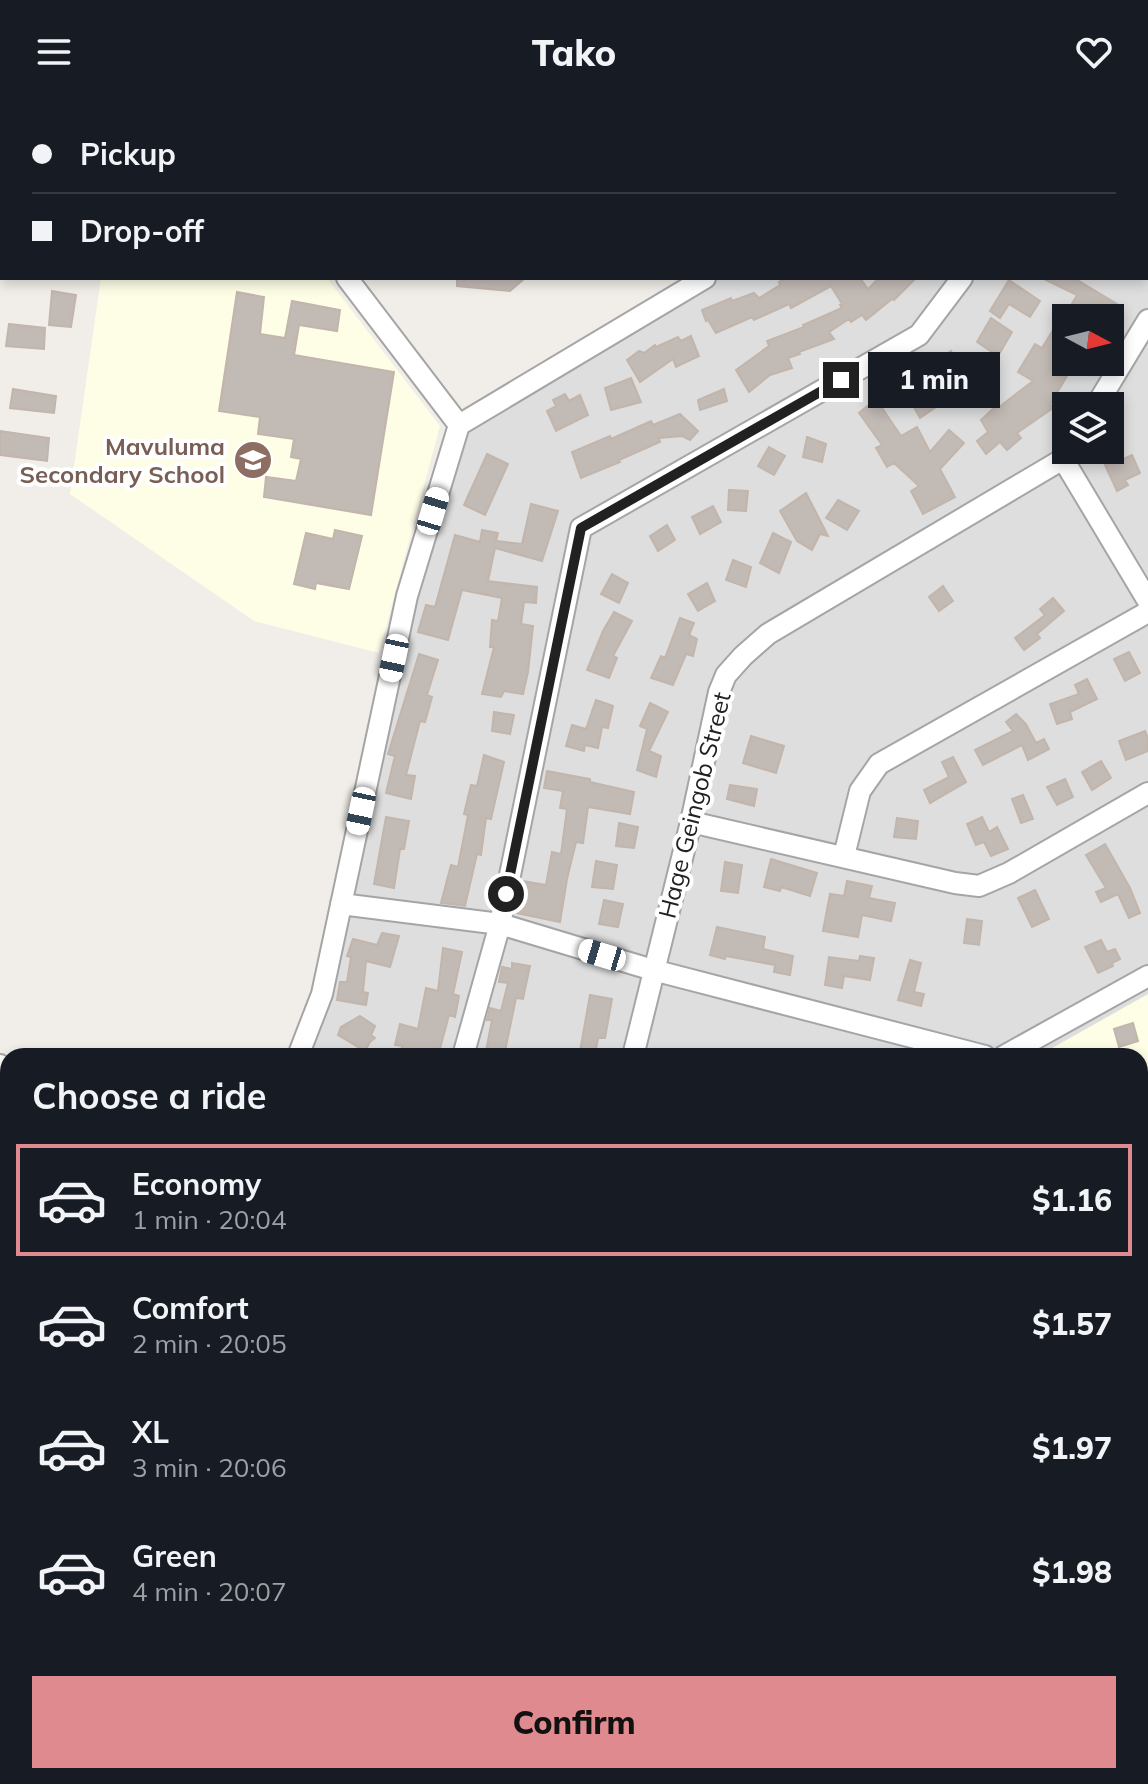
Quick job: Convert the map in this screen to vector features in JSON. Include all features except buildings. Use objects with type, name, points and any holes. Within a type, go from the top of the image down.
[{"type":"street","points":[[349,280],[459,425]]},
{"type":"street","points":[[301,1048],[322,994],[407,596],[459,425],[702,280]]},
{"type":"street","points":[[465,1048],[500,924],[581,528],[919,335],[960,280]]},
{"type":"street","points":[[1104,392],[1148,320]]},
{"type":"street","name":"Hage Geingob Street","points":[[635,1048],[691,822],[719,692],[726,675],[768,634],[1052,463]]},
{"type":"street","points":[[1071,464],[1148,601]]},
{"type":"street","points":[[844,856],[860,791],[879,764],[1148,612]]},
{"type":"street","points":[[691,822],[979,886],[1009,873],[1148,793]]},
{"type":"street","points":[[341,904],[500,924],[653,970],[954,1048]]},
{"type":"street","points":[[1018,1048],[1148,976]]},
{"type":"shaded area","name":"Mavuluma Secondary School","points":[[101,280],[329,280],[440,426],[379,653],[254,621],[70,494]]},
{"type":"shaded area","points":[[702,280],[1148,280],[1148,1048],[289,1048],[311,992],[330,900],[459,425]]},
{"type":"shaded area","points":[[1148,994],[1148,1048],[1052,1048]]},
{"type":"place","name":"Mavuluma Secondary School","points":[[253,460]]},
{"type":"route","points":[[506,894],[581,528],[841,380]]}]
